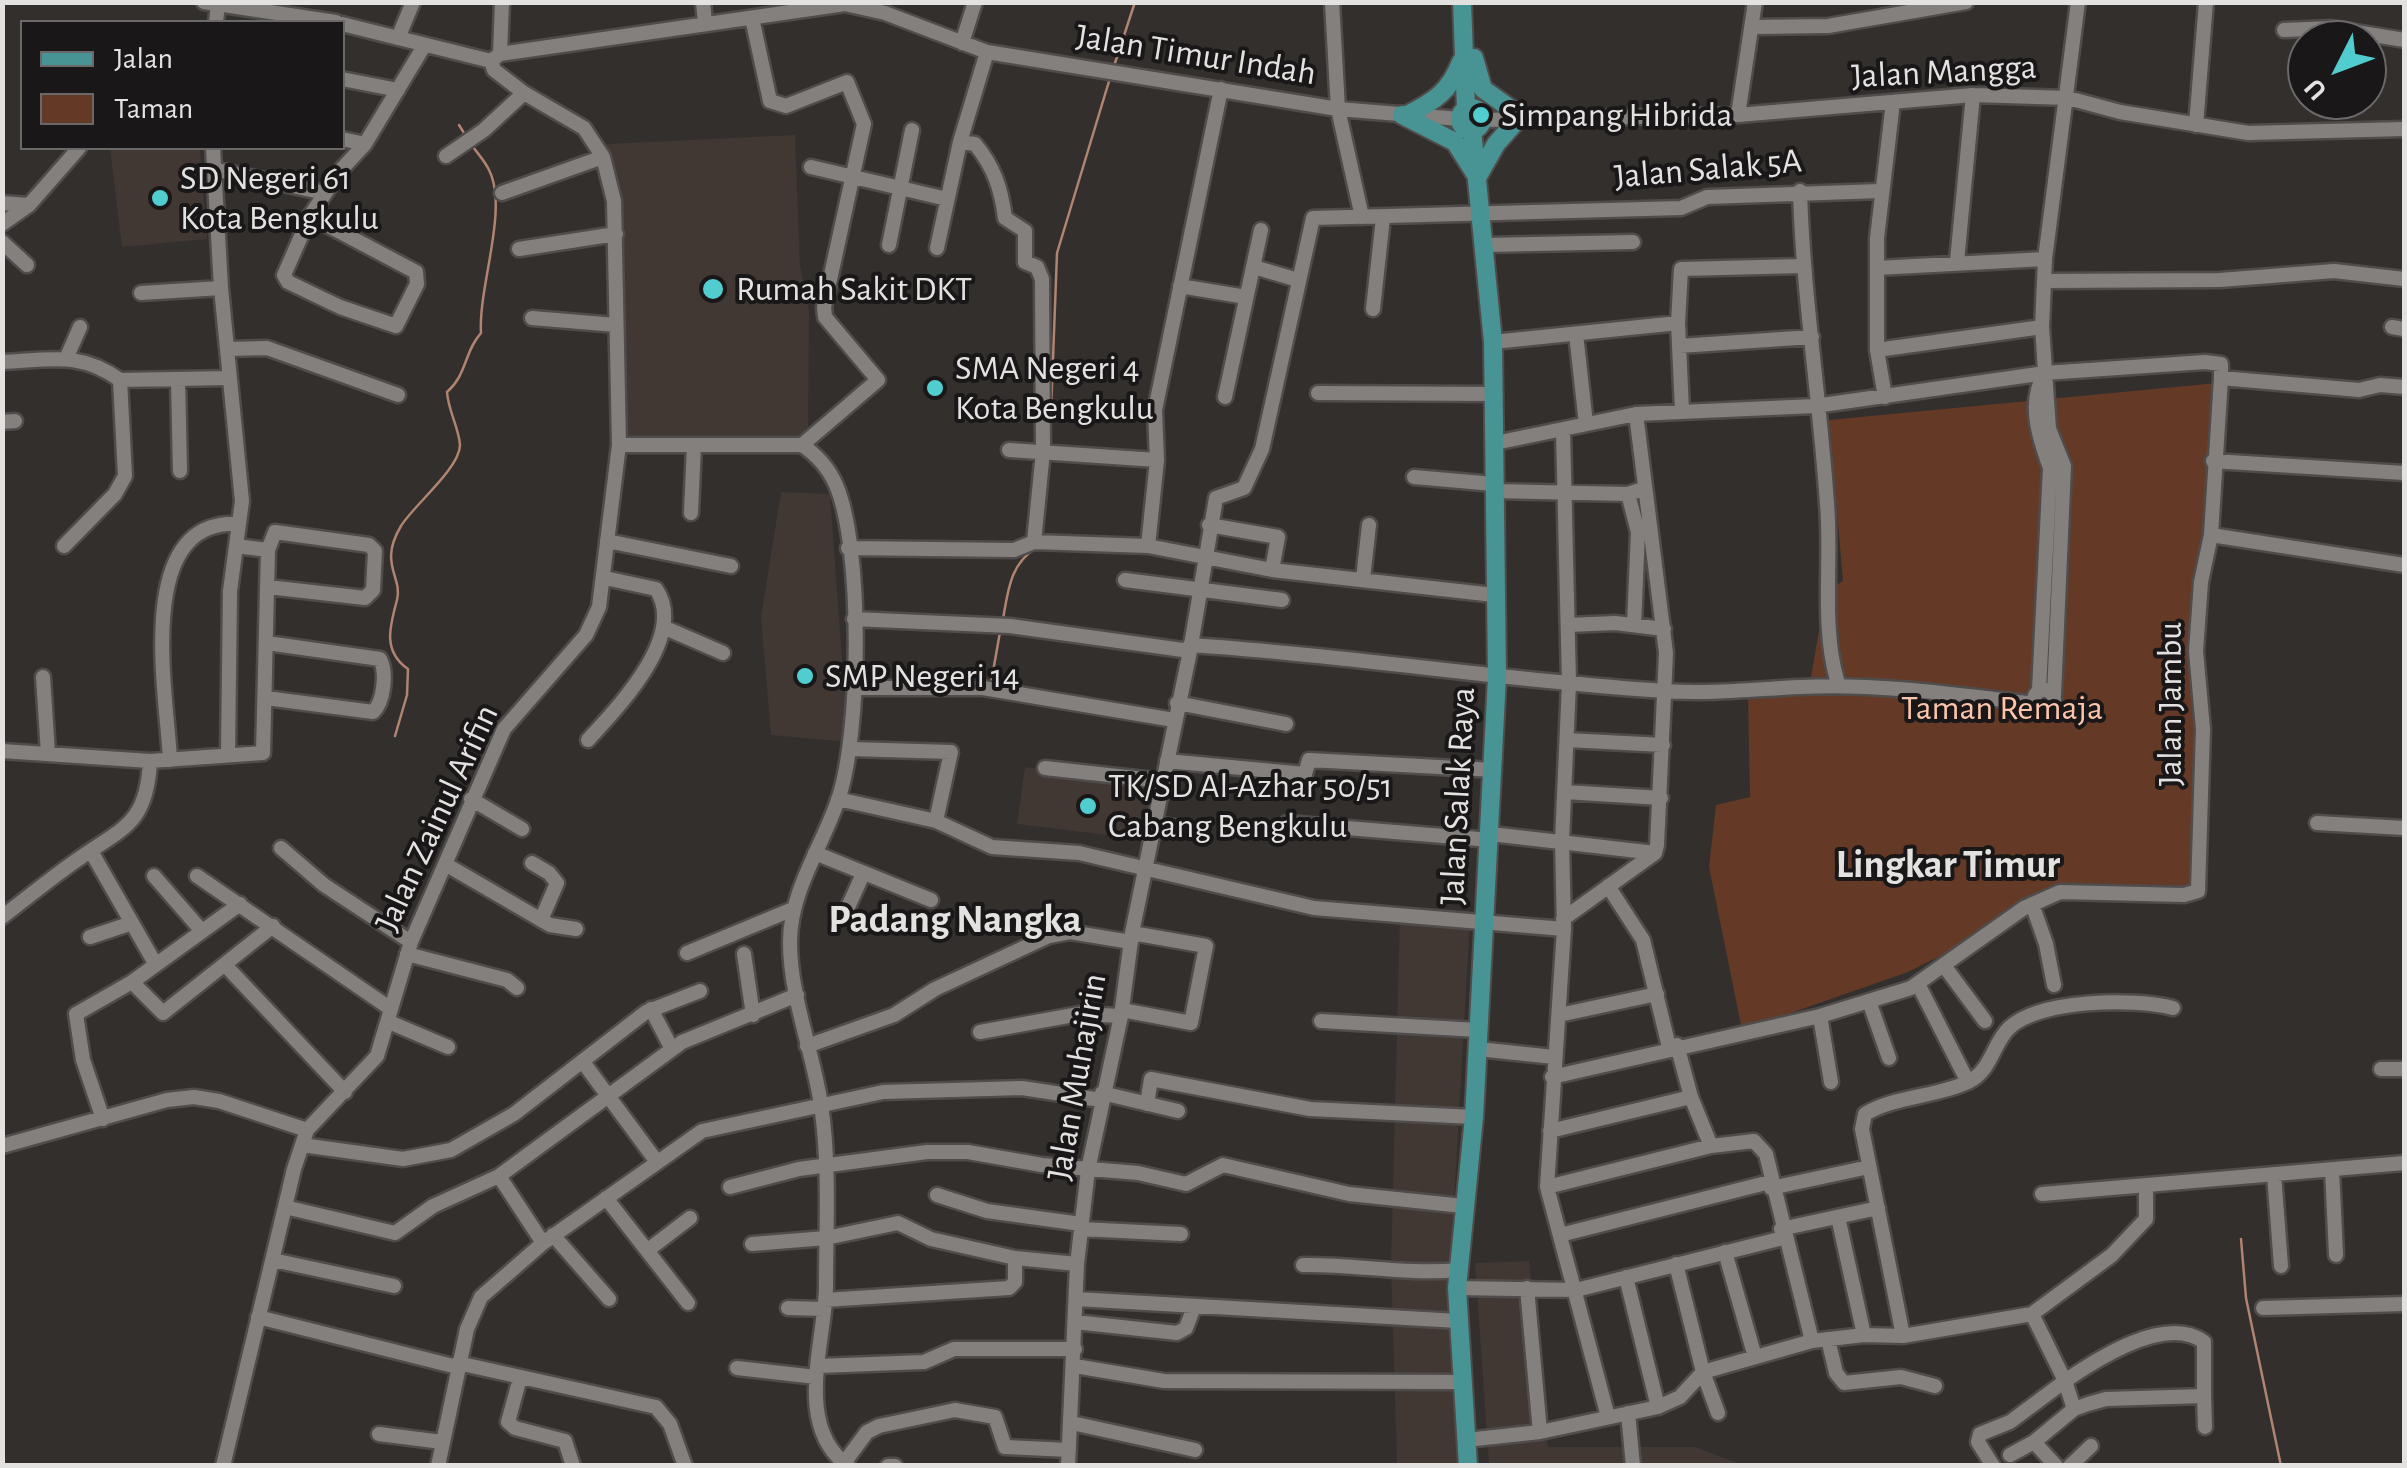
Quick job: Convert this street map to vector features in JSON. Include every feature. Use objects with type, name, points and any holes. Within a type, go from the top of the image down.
[{"type":"main road","points":[[1404,115],[1455,142],[1478,178],[1496,144],[1520,118],[1483,89],[1469,55],[1462,2]]},
{"type":"main road","points":[[1404,115],[1446,92],[1469,55],[1473,2]]},
{"type":"main road","name":"Jalan Salak Raya","points":[[1468,1466],[1458,1279],[1474,1117],[1496,678],[1493,342],[1471,117],[1469,55]]},
{"type":"street","points":[[398,38],[412,2]]},
{"type":"street","points":[[502,2],[494,70],[524,93],[584,128],[604,157],[502,193]]},
{"type":"street","points":[[703,2],[706,23]]},
{"type":"street","points":[[962,43],[975,2]]},
{"type":"street","points":[[1332,2],[1338,109],[1362,218]]},
{"type":"street","points":[[1738,115],[1755,2]]},
{"type":"street","points":[[1752,27],[1828,26],[1966,2]]},
{"type":"street","points":[[2040,696],[2050,468],[2037,434],[2037,386],[2044,373],[2045,259],[2078,2]]},
{"type":"street","points":[[2196,125],[2206,2]]},
{"type":"street","name":"Jalan Timur Indah","points":[[211,3],[257,6],[325,20]]},
{"type":"street","name":"Jalan Timur Indah","points":[[345,25],[424,46],[495,57],[638,37],[818,4],[862,6],[987,52],[1338,109],[1471,117]]},
{"type":"street","points":[[752,18],[763,79],[774,104],[786,106],[839,82],[852,88],[864,124],[824,314],[878,380],[802,445]]},
{"type":"street","points":[[2284,30],[2332,28],[2404,40]]},
{"type":"street","points":[[310,216],[416,272],[417,284],[396,326],[340,307],[285,280],[310,216],[365,144],[424,46]]},
{"type":"street","points":[[936,248],[960,142],[987,52]]},
{"type":"street","points":[[345,80],[398,90]]},
{"type":"street","points":[[1148,546],[1156,410],[1221,89]]},
{"type":"street","points":[[446,156],[484,130],[524,93]]},
{"type":"street","points":[[1957,261],[1973,96]]},
{"type":"street","name":"Jalan Mangga","points":[[1471,117],[1738,115],[1973,96],[2068,98],[2196,125],[2300,134],[2404,129]]},
{"type":"street","points":[[1884,397],[1877,350],[1876,268],[1880,191],[1891,144],[1893,102]]},
{"type":"street","points":[[889,245],[912,130]]},
{"type":"street","points":[[345,140],[365,144]]},
{"type":"street","points":[[960,142],[975,144],[987,160],[1001,186],[1005,218],[1025,230],[1026,262],[1037,268],[1042,278],[1040,542]]},
{"type":"street","points":[[2,224],[29,205],[77,150]]},
{"type":"street","points":[[213,150],[221,288],[242,501],[236,546],[228,753]]},
{"type":"street","name":"Jalan Zainul Arifin","points":[[223,1466],[305,1138],[377,1056],[409,948],[504,729],[595,622],[604,578],[619,445],[616,234],[604,157]]},
{"type":"street","points":[[810,167],[946,200]]},
{"type":"street","points":[[213,169],[325,193]]},
{"type":"street","points":[[1800,191],[1802,266],[1827,500],[1831,650],[1836,680]]},
{"type":"street","name":"Jalan Salak 5A","points":[[1298,280],[1313,218],[1319,214],[1384,218],[1680,208],[1707,197],[1880,191]]},
{"type":"street","points":[[2,204],[29,205]]},
{"type":"street","points":[[1373,310],[1384,218]]},
{"type":"street","points":[[1225,397],[1261,230]]},
{"type":"street","points":[[519,249],[616,234]]},
{"type":"street","points":[[2,242],[27,265]]},
{"type":"street","points":[[1484,245],[1633,242]]},
{"type":"street","points":[[1876,268],[2045,259]]},
{"type":"street","points":[[1682,410],[1678,272],[1688,268],[1802,266]]},
{"type":"street","points":[[1254,267],[1298,280],[1262,449],[1244,488],[1216,498],[1209,525],[1278,537],[1272,570]]},
{"type":"street","points":[[2044,281],[2220,280],[2334,271],[2404,279]]},
{"type":"street","points":[[1180,286],[1246,297]]},
{"type":"street","points":[[141,293],[221,288]]},
{"type":"street","points":[[532,318],[616,325]]},
{"type":"street","points":[[1493,342],[1678,323]]},
{"type":"street","points":[[1877,350],[2042,326]]},
{"type":"street","points":[[66,359],[80,327]]},
{"type":"street","points":[[1576,334],[1586,424]]},
{"type":"street","points":[[1678,346],[1812,337]]},
{"type":"street","points":[[228,349],[266,348],[398,395]]},
{"type":"street","points":[[2,362],[66,359],[96,363],[120,380],[229,378]]},
{"type":"street","points":[[1495,443],[1636,414],[1815,406],[2044,373],[2205,362],[2220,364],[2222,378],[2359,390],[2404,387]]},
{"type":"street","points":[[178,378],[180,471]]},
{"type":"street","name":"Jalan Jambu","points":[[2032,904],[2070,890],[2194,893],[2201,873],[2202,713],[2196,652],[2201,582],[2211,535],[2213,461],[2222,378]]},
{"type":"street","points":[[64,546],[115,494],[125,476],[120,380]]},
{"type":"street","points":[[1318,394],[1494,394]]},
{"type":"street","points":[[838,800],[936,821],[998,848],[1079,853],[1314,908],[1564,924],[1655,853],[1661,798],[1664,629],[1636,414]]},
{"type":"street","points":[[1563,430],[1570,683],[1562,841],[1564,924],[1547,1187],[1608,1417]]},
{"type":"street","points":[[619,445],[802,445],[814,452],[837,487],[848,548],[854,618],[851,749],[838,800],[793,908],[790,944],[821,1105],[826,1238],[818,1414],[836,1457],[846,1464],[872,1428],[955,1410],[995,1417],[1004,1447],[1069,1458]]},
{"type":"street","points":[[691,513],[694,445]]},
{"type":"street","points":[[1009,450],[1156,460]]},
{"type":"street","points":[[2213,461],[2404,473]]},
{"type":"street","points":[[1414,477],[1562,495],[1628,494],[1643,488]]},
{"type":"street","points":[[1628,494],[1638,532],[1634,625]]},
{"type":"street","points":[[170,760],[163,590],[180,553],[198,531],[215,524],[239,524]]},
{"type":"street","name":"Jalan Muhajirin","points":[[1069,1458],[1077,1264],[1088,1170],[1190,648],[1209,525]]},
{"type":"street","points":[[1362,580],[1370,526]]},
{"type":"street","points":[[2,751],[150,760],[263,753],[268,550],[275,532],[369,545],[375,551],[373,590],[365,598],[268,587]]},
{"type":"street","points":[[2211,535],[2404,564]]},
{"type":"street","points":[[608,541],[730,566]]},
{"type":"street","points":[[848,548],[1014,550],[1040,542],[1148,546],[1272,570],[1494,595]]},
{"type":"street","points":[[236,546],[268,550]]},
{"type":"street","points":[[588,740],[639,683],[663,626],[662,599],[656,589],[604,578]]},
{"type":"street","points":[[1124,580],[1282,600]]},
{"type":"street","points":[[854,618],[1003,625],[1190,648],[1297,652],[1496,678],[1664,691],[1738,694],[1805,686],[2040,696]]},
{"type":"street","points":[[1568,625],[1664,629]]},
{"type":"street","points":[[663,626],[724,653]]},
{"type":"street","points":[[266,698],[373,712],[380,707],[384,669],[380,659],[267,643]]},
{"type":"street","points":[[43,677],[48,753]]},
{"type":"street","points":[[1805,686],[1812,681],[1836,680],[2040,696]]},
{"type":"street","points":[[854,688],[990,689],[1174,720]]},
{"type":"street","points":[[1177,703],[1286,724]]},
{"type":"street","points":[[1567,740],[1663,746]]},
{"type":"street","points":[[851,749],[951,752],[936,821]]},
{"type":"street","points":[[2,918],[117,837],[132,821],[148,784],[150,760]]},
{"type":"street","points":[[1167,761],[1305,774],[1309,760],[1494,770]]},
{"type":"street","points":[[1045,768],[1164,781]]},
{"type":"street","points":[[1565,792],[1661,798]]},
{"type":"street","points":[[471,799],[522,829]]},
{"type":"street","points":[[1287,822],[1562,841],[1655,853]]},
{"type":"street","points":[[2317,823],[2404,828]]},
{"type":"street","points":[[1154,824],[1186,829]]},
{"type":"street","points":[[281,848],[409,948],[507,980],[517,988]]},
{"type":"street","points":[[92,852],[156,965]]},
{"type":"street","points":[[815,853],[931,900]]},
{"type":"street","points":[[445,864],[541,920],[576,929]]},
{"type":"street","points":[[532,864],[553,875],[556,883],[541,920]]},
{"type":"street","points":[[844,916],[863,874]]},
{"type":"street","points":[[154,876],[202,930]]},
{"type":"street","points":[[197,876],[273,926],[390,1016],[448,1047]]},
{"type":"street","points":[[1608,886],[1643,940],[1673,1046],[1711,1146]]},
{"type":"street","points":[[102,1119],[83,1060],[76,1014],[132,982],[240,904]]},
{"type":"street","points":[[1552,1076],[1869,1002],[1918,984],[2032,904],[2046,944],[2054,986]]},
{"type":"street","points":[[686,953],[793,908]]},
{"type":"street","points":[[90,937],[132,923]]},
{"type":"street","points":[[132,982],[163,1013],[273,926]]},
{"type":"street","points":[[807,1046],[908,1005],[1049,936],[1070,932],[1206,946],[1191,1023],[1121,1013],[1079,1014],[980,1032]]},
{"type":"street","points":[[744,954],[752,1015]]},
{"type":"street","points":[[226,966],[345,1092]]},
{"type":"street","points":[[1945,967],[1985,1021]]},
{"type":"street","points":[[1918,984],[1968,1082]]},
{"type":"street","points":[[2,1146],[194,1097],[305,1138],[403,1160],[432,1156],[500,1123],[652,1009],[700,990]]},
{"type":"street","points":[[1559,1015],[1657,994]]},
{"type":"street","points":[[285,1207],[395,1233],[433,1206],[499,1176],[610,1098],[672,1048],[798,995]]},
{"type":"street","points":[[1903,1336],[1862,1129],[1866,1114],[1968,1082],[1989,1063],[2005,1032],[2022,1020],[2109,1001],[2173,1008]]},
{"type":"street","points":[[1869,1002],[1889,1058]]},
{"type":"street","points":[[652,1009],[672,1048]]},
{"type":"street","points":[[1820,1016],[1832,1082]]},
{"type":"street","points":[[1321,1021],[1478,1039],[1554,1057]]},
{"type":"street","points":[[583,1062],[657,1162]]},
{"type":"street","points":[[2380,1068],[2404,1069]]},
{"type":"street","points":[[1147,1104],[1151,1079],[1310,1109],[1474,1117]]},
{"type":"street","points":[[438,1466],[458,1365],[481,1298],[548,1239],[702,1131],[883,1092],[976,1088],[1102,1096],[1178,1111]]},
{"type":"street","points":[[1550,1131],[1691,1096]]},
{"type":"street","points":[[1547,1187],[1711,1146],[1754,1141],[1766,1154],[1782,1233],[1812,1341]]},
{"type":"street","points":[[730,1186],[825,1166],[927,1152],[968,1152],[1088,1170],[1138,1173],[1186,1184],[1222,1164],[1349,1194],[1464,1206]]},
{"type":"street","points":[[2042,1194],[2404,1163]]},
{"type":"street","points":[[1560,1234],[1771,1185],[1869,1167]]},
{"type":"street","points":[[2332,1169],[2336,1255]]},
{"type":"street","points":[[2274,1174],[2281,1266]]},
{"type":"street","points":[[499,1176],[548,1239],[608,1299]]},
{"type":"street","points":[[1466,1440],[1540,1432],[1658,1407],[1680,1397],[1703,1372],[1812,1341],[1864,1334],[1903,1336],[2032,1314],[2130,1239],[2146,1219],[2146,1186]]},
{"type":"street","points":[[937,1195],[987,1211],[1081,1226],[1181,1234]]},
{"type":"street","points":[[606,1198],[688,1303]]},
{"type":"street","points":[[1302,1265],[1358,1264],[1527,1288],[1576,1290],[1878,1208]]},
{"type":"street","points":[[1838,1217],[1864,1334]]},
{"type":"street","points":[[648,1250],[690,1218]]},
{"type":"street","points":[[752,1244],[826,1238],[898,1223],[931,1239],[1015,1258],[1077,1264]]},
{"type":"street","points":[[1724,1252],[1755,1357]]},
{"type":"street","points":[[788,1308],[1009,1288],[1015,1282],[1015,1258]]},
{"type":"street","points":[[273,1260],[394,1286]]},
{"type":"street","points":[[1676,1264],[1703,1372],[1718,1413]]},
{"type":"street","points":[[1626,1278],[1658,1407]]},
{"type":"street","points":[[1527,1288],[1540,1432]]},
{"type":"street","points":[[1076,1299],[1458,1321]]},
{"type":"street","points":[[2263,1308],[2404,1304]]},
{"type":"street","points":[[1075,1322],[1182,1332],[1194,1307]]},
{"type":"street","points":[[2032,1314],[2074,1408]]},
{"type":"street","points":[[258,1317],[656,1407],[670,1424],[685,1466]]},
{"type":"street","points":[[1991,1465],[1978,1442],[1980,1434],[2010,1422],[2065,1381],[2136,1340],[2186,1336],[2204,1342],[2205,1427]]},
{"type":"street","points":[[1828,1339],[1842,1382],[1901,1376],[1936,1386]]},
{"type":"street","points":[[737,1368],[817,1371],[924,1362],[954,1348],[1075,1350]]},
{"type":"street","points":[[1075,1366],[1164,1381],[1461,1382]]},
{"type":"street","points":[[520,1378],[508,1422],[515,1428],[565,1441],[571,1447],[572,1466]]},
{"type":"street","points":[[2010,1455],[2034,1442],[2074,1408],[2106,1399],[2204,1396]]},
{"type":"street","points":[[1628,1413],[1633,1466]]},
{"type":"street","points":[[1072,1423],[1195,1450]]},
{"type":"street","points":[[379,1434],[442,1442]]},
{"type":"street","points":[[2034,1442],[2056,1466]]},
{"type":"street","points":[[2070,1466],[2091,1446]]},
{"type":"shaded area","name":"Rumah Sakit DKT","points":[[795,135],[800,266],[809,311],[808,434],[802,440],[627,441],[619,188],[607,144]]},
{"type":"shaded area","name":"SD Negeri 61 Kota Bengkulu","points":[[110,150],[200,150],[207,239],[122,247]]},
{"type":"shaded area","name":"SMP Negeri 14","points":[[781,492],[830,494],[848,742],[771,735],[761,617]]},
{"type":"shaded area","name":"TK/SD Al-Azhar 50/51 Cabang Bengkulu","points":[[1025,767],[1160,787],[1148,840],[1017,824]]},
{"type":"shaded area","points":[[1400,915],[1470,921],[1451,1254],[1461,1465],[1397,1466],[1391,1263]]},
{"type":"shaded area","points":[[1529,1261],[1548,1447],[1695,1447],[1743,1465],[1489,1465],[1475,1263]]},
{"type":"green space","name":"Taman Remaja","points":[[2217,383],[2206,487],[2195,887],[2062,895],[1908,972],[1742,1030],[1709,867],[1716,805],[1750,797],[1748,694],[1809,688],[1826,591],[1843,581],[1829,420]]},
{"type":"waterway","points":[[1114,66],[1135,2]]},
{"type":"waterway","points":[[1050,439],[1057,253],[1110,78]]},
{"type":"waterway","points":[[459,125],[464,133]]},
{"type":"waterway","points":[[395,736],[407,695],[408,669],[394,654],[390,638],[398,592],[391,560],[394,539],[458,454],[459,439],[447,392],[481,333],[496,205],[489,170],[471,144]]},
{"type":"waterway","points":[[1047,482],[1048,471]]},
{"type":"waterway","points":[[1003,619],[1015,570],[1036,548]]},
{"type":"waterway","points":[[991,683],[1000,632]]},
{"type":"waterway","points":[[2241,1239],[2246,1298],[2281,1466]]},
{"type":"place","name":"Simpang Hibrida","points":[[1481,115]]},
{"type":"place","name":"SD Negeri 61 Kota Bengkulu","points":[[160,198]]},
{"type":"place","name":"Rumah Sakit DKT","points":[[713,289]]},
{"type":"place","name":"SMA Negeri 4 Kota Bengkulu","points":[[935,388]]},
{"type":"place","name":"SMP Negeri 14","points":[[805,676]]},
{"type":"place","name":"TK/SD Al-Azhar 50/51 Cabang Bengkulu","points":[[1088,806]]},
{"type":"district","name":"Lingkar Timur","points":[[1948,865]]},
{"type":"district","name":"Padang Nangka","points":[[955,920]]}]
